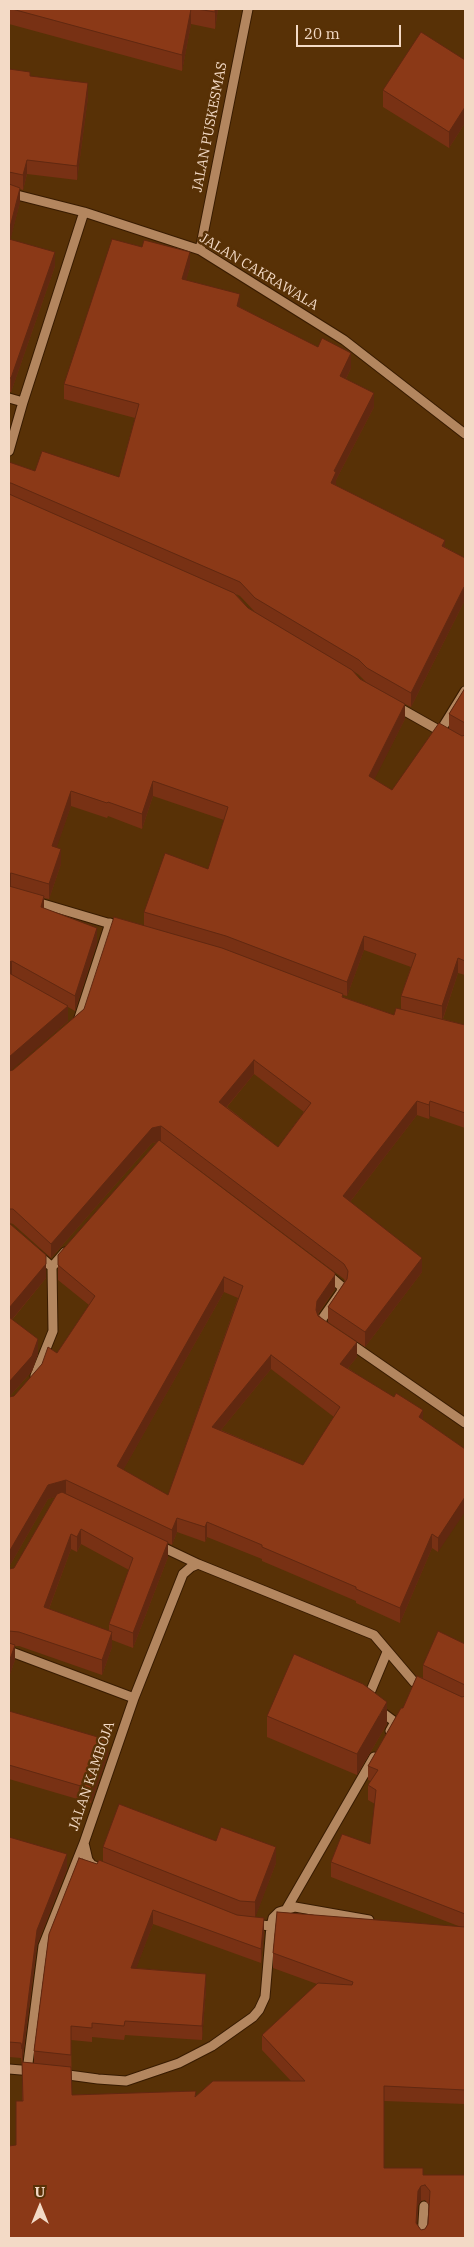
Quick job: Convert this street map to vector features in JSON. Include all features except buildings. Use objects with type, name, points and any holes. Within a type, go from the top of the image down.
[{"type":"street","name":"JALAN PUSKESMAS","points":[[200,250],[248,9]]},
{"type":"street","name":"JALAN CAKRAWALA","points":[[9,192],[84,212],[200,250],[344,340],[465,434]]},
{"type":"street","points":[[9,451],[22,402],[84,212]]},
{"type":"street","points":[[9,398],[22,402]]},
{"type":"street","points":[[441,730],[465,690]]},
{"type":"street","points":[[387,701],[465,745]]},
{"type":"street","points":[[27,900],[132,930]]},
{"type":"street","points":[[74,1021],[110,923]]},
{"type":"street","points":[[26,1386],[37,1374],[53,1331],[52,1267],[72,1245]]},
{"type":"street","points":[[30,1248],[52,1267]]},
{"type":"street","points":[[316,1265],[342,1287],[341,1292],[322,1319],[322,1325],[465,1423]]},
{"type":"street","points":[[148,1540],[198,1564],[374,1636],[414,1682],[431,1690]]},
{"type":"street","name":"JALAN KAMBOJA","points":[[110,1872],[92,1865],[88,1860],[84,1843],[134,1698],[183,1574],[198,1564]]},
{"type":"street","points":[[9,1651],[134,1698]]},
{"type":"street","points":[[9,2069],[98,2079],[126,2080],[178,2063],[212,2046],[253,2016],[264,2000],[270,1926],[273,1918],[287,1908],[394,1722],[367,1701],[387,1652]]},
{"type":"street","points":[[27,2071],[44,1946],[84,1843]]},
{"type":"street","points":[[287,1908],[295,1907],[379,1922]]},
{"type":"street","points":[[238,1923],[270,1926]]},
{"type":"street","points":[[422,2238],[424,2206]]}]
